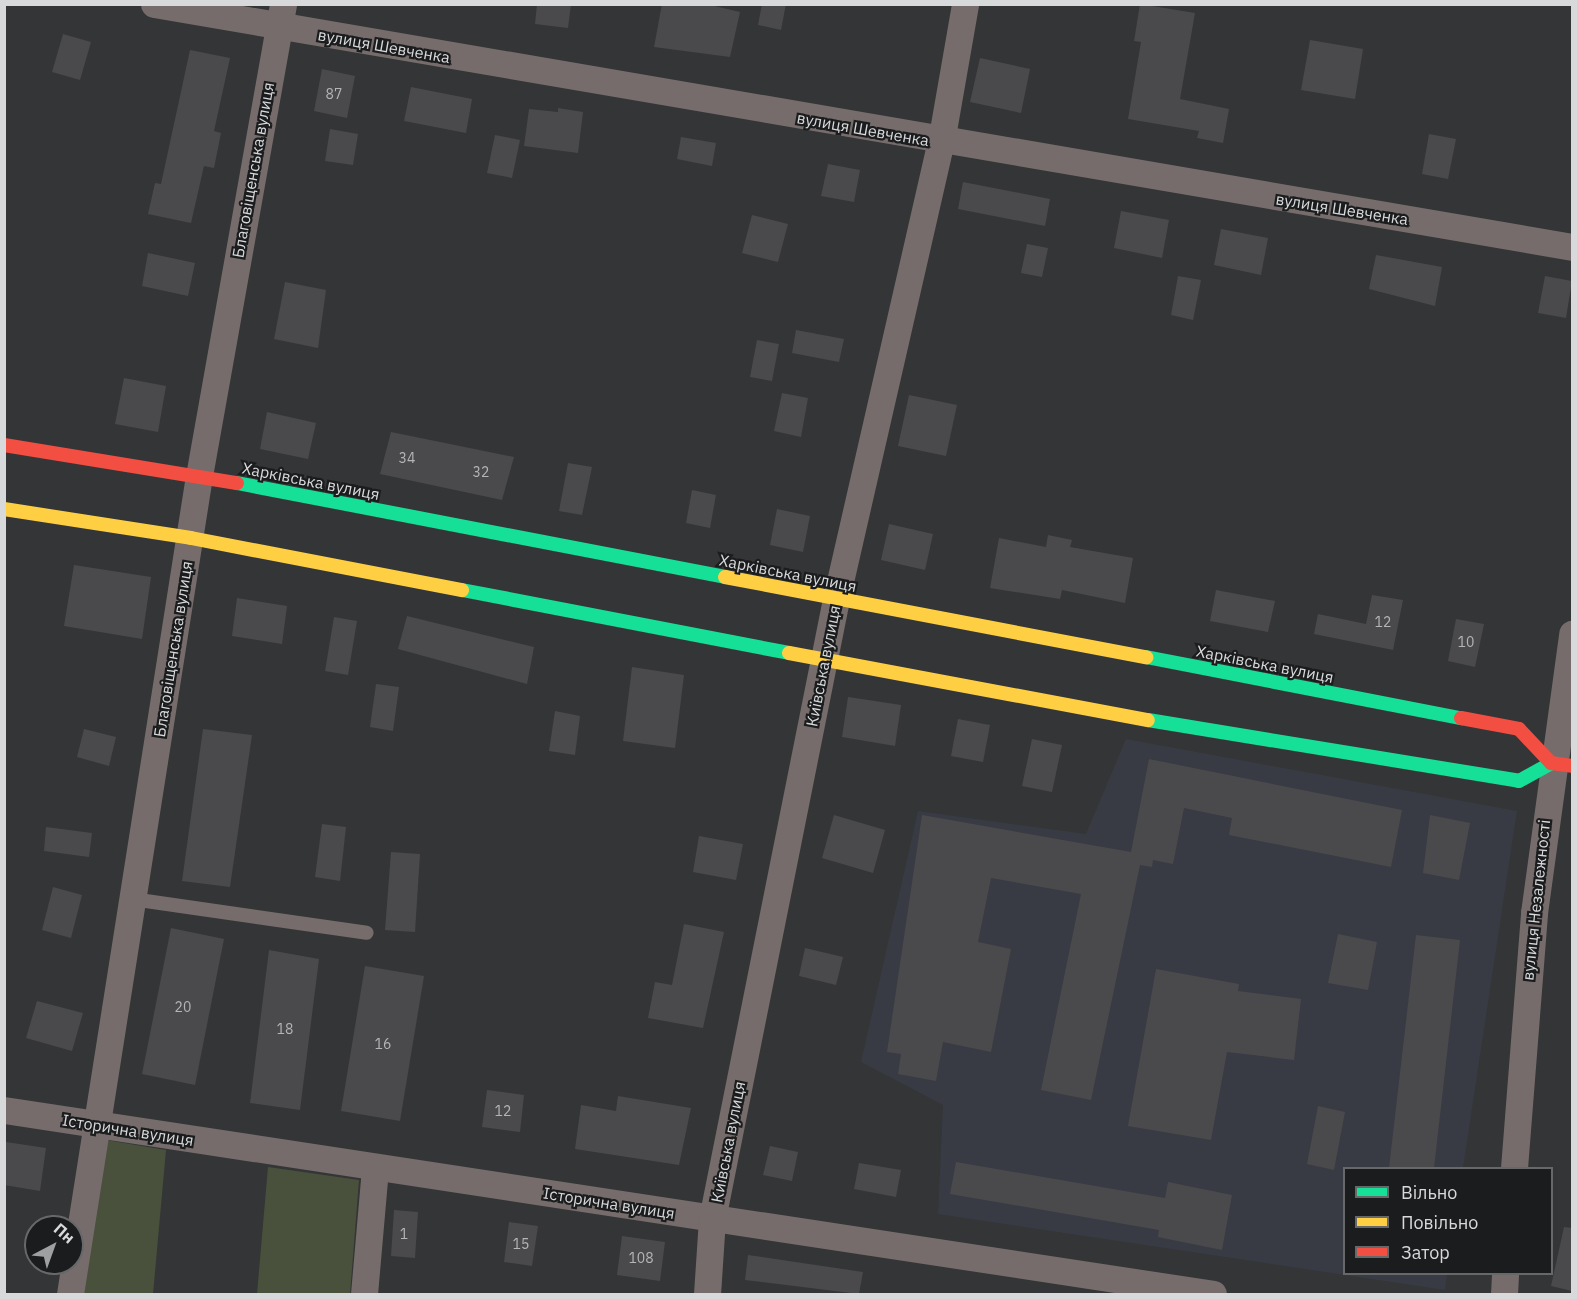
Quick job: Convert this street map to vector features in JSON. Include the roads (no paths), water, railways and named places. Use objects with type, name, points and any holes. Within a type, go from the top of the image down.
[{"type":"street","name":"вулиця Шевченка","points":[[154,4],[280,16],[941,142],[1572,247]]},
{"type":"street","name":"Київська вулиця","points":[[707,1294],[712,1219],[836,599],[941,142],[965,4]]},
{"type":"street","name":"Благовіщенська вулиця","points":[[70,1294],[94,1126],[191,538],[199,476],[280,16]]},
{"type":"street","name":"Харківська вулиця","points":[[4,445],[199,476],[1519,729],[1562,765]]},
{"type":"street","points":[[4,509],[191,538],[826,656],[1110,714],[1519,781],[1562,765]]},
{"type":"street","name":"вулиця Незалежності","points":[[1514,1167],[1534,913],[1562,765],[1572,634]]},
{"type":"street","name":"Історична вулиця","points":[[4,1110],[94,1126],[712,1219],[1069,1283],[1213,1294]]},
{"type":"street","points":[[364,1294],[375,1168]]},
{"type":"street","points":[[1504,1294],[1506,1275]]},
{"type":"lane","points":[[132,899],[367,933]]}]
